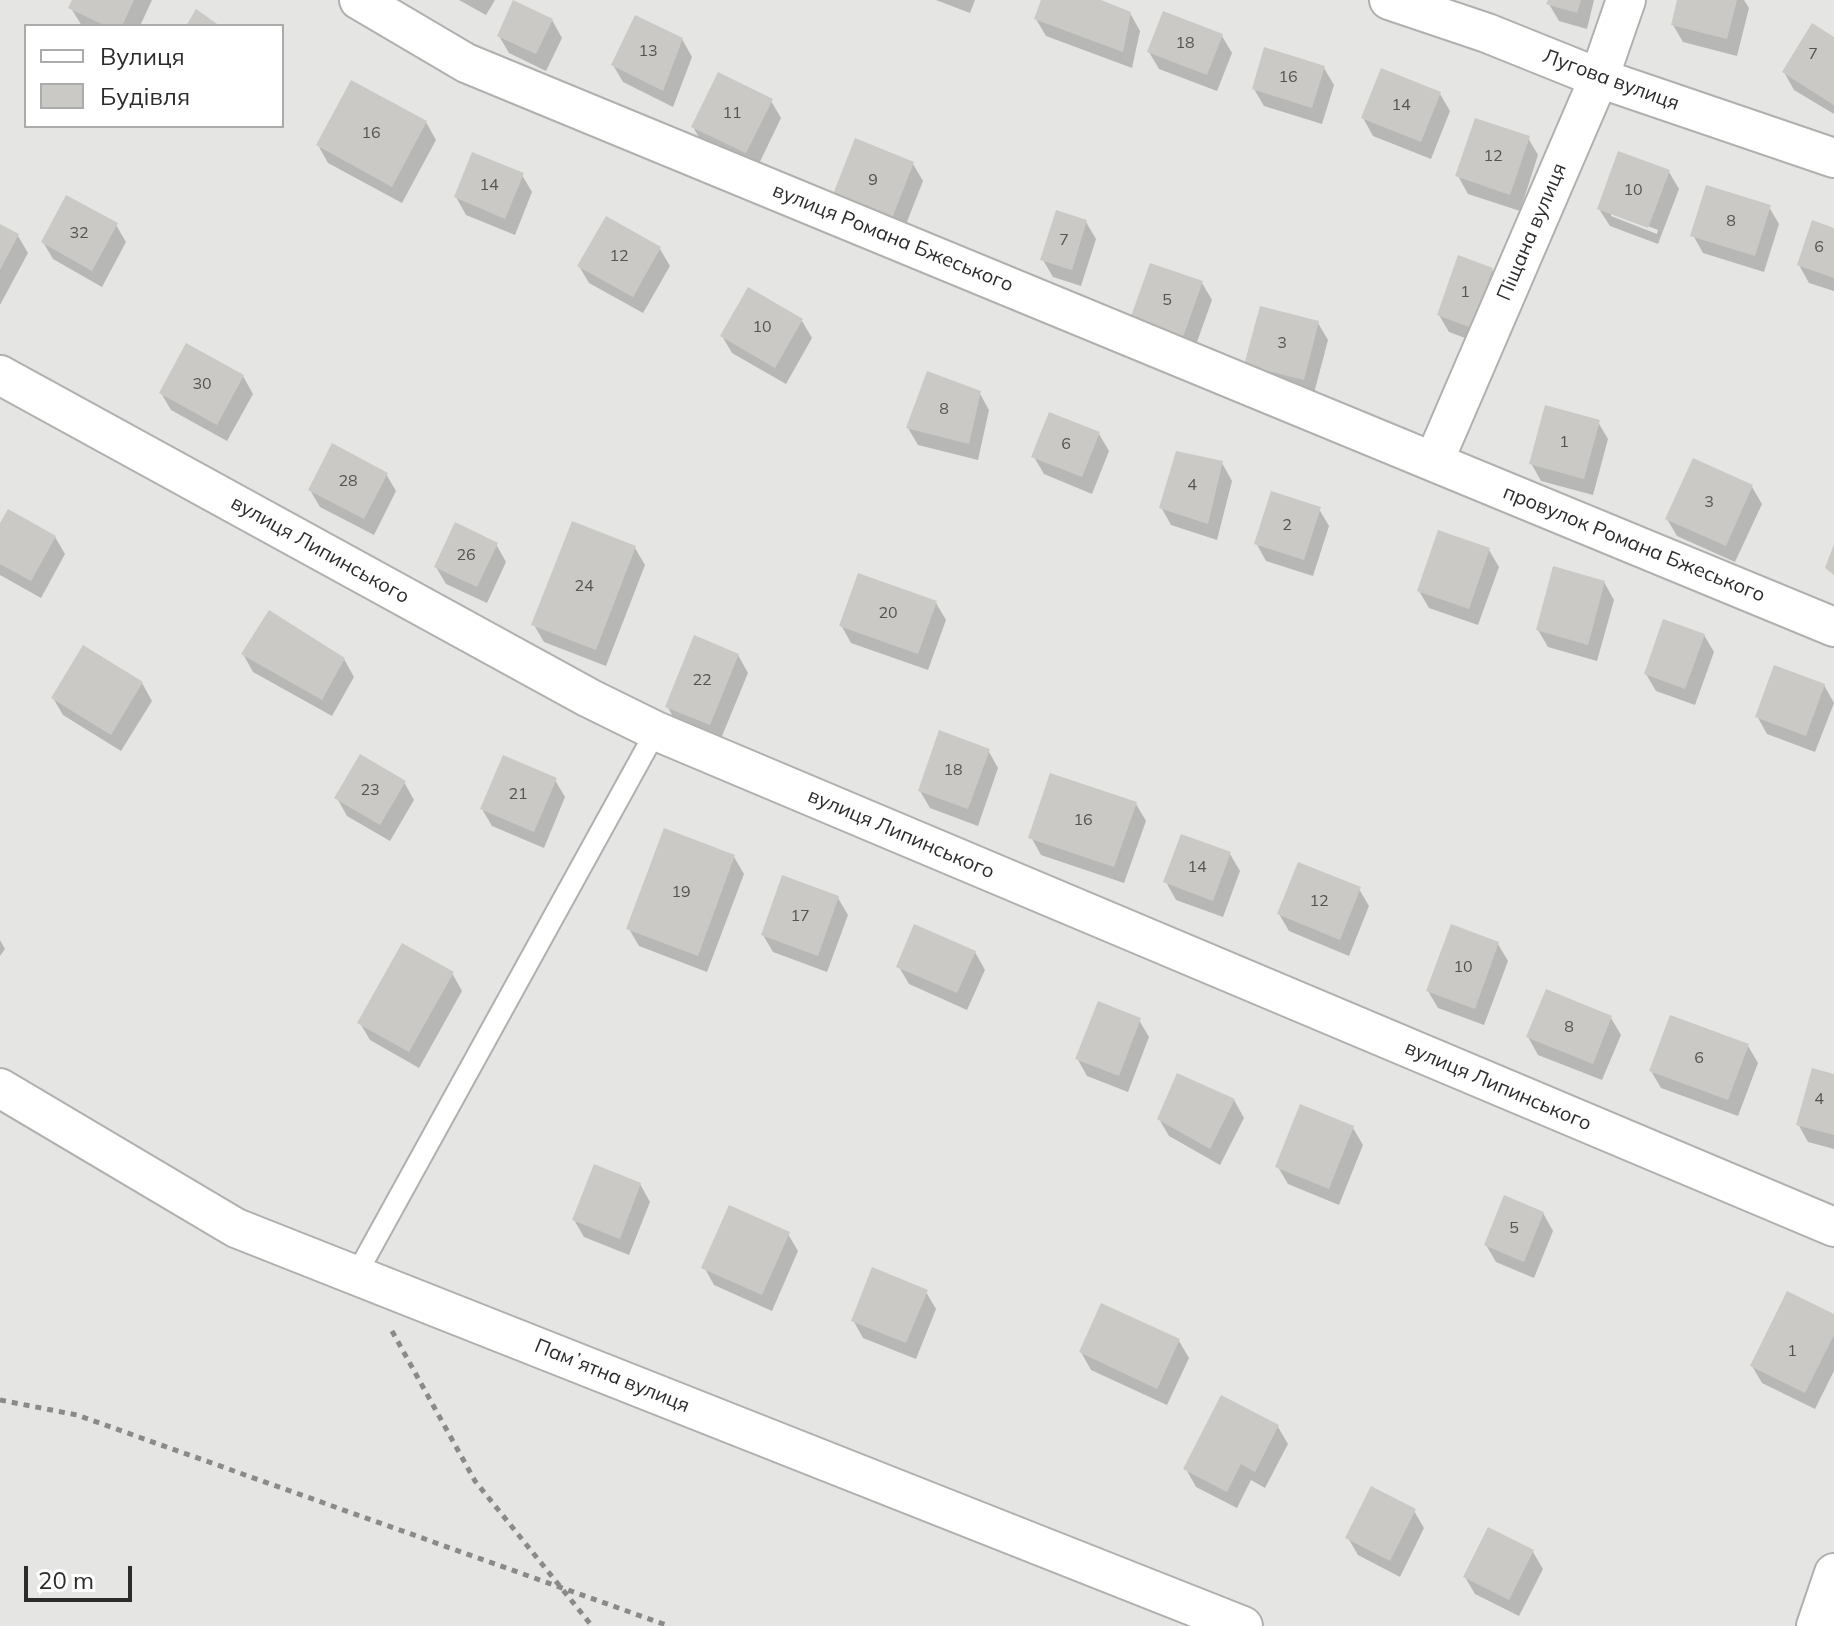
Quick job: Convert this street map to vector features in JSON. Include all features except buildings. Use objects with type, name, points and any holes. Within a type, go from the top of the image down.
[{"type":"street","name":"вулиця Романа Бжеського","points":[[359,0],[466,63],[1434,461]]},
{"type":"street","name":"Лугова вулиця","points":[[1389,0],[1487,33],[1599,78],[1834,158]]},
{"type":"street","name":"Піщана вулиця","points":[[1434,461],[1599,78],[1626,0]]},
{"type":"street","name":"вулиця Липинського","points":[[0,375],[589,698],[656,731],[1834,1227]]},
{"type":"street","name":"провулок Романа Бжеського","points":[[1434,461],[1834,627]]},
{"type":"street","name":"Памʼятна вулиця","points":[[0,1088],[236,1228],[1243,1626]]},
{"type":"street","points":[[1816,1626],[1834,1573]]},
{"type":"lane","points":[[360,1277],[656,731]]},
{"type":"path","points":[[360,1277],[475,1481],[592,1626]]},
{"type":"path","points":[[0,1400],[77,1415],[669,1626]]}]
